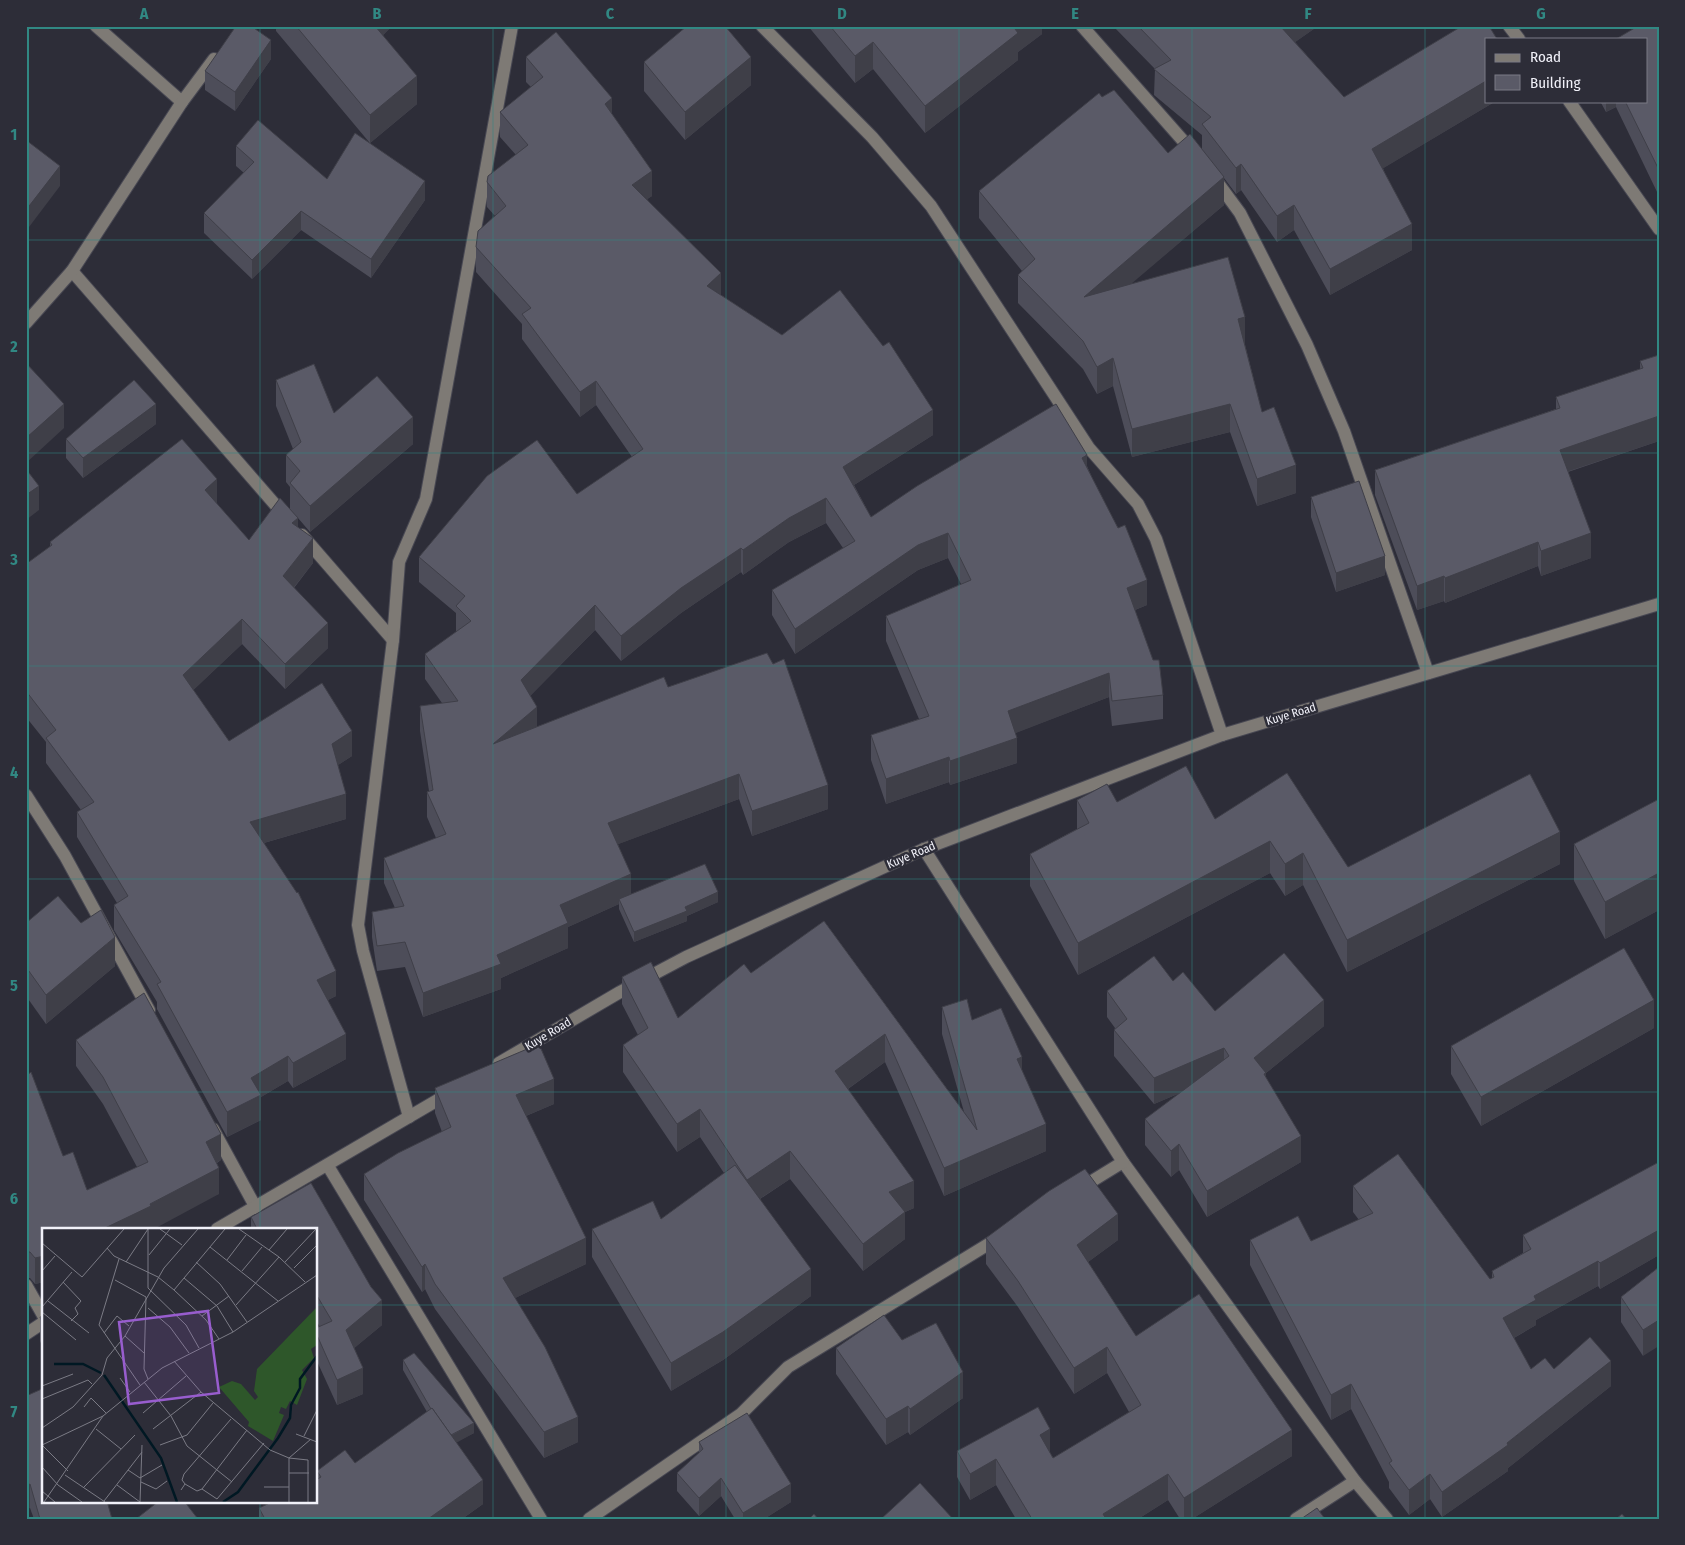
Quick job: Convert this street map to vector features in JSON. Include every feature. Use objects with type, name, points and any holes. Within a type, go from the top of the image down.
[{"type":"street","points":[[96,26],[182,102]]},
{"type":"street","points":[[409,1117],[363,951],[358,925],[393,640],[398,562],[426,499],[512,26]]},
{"type":"street","points":[[762,26],[872,137],[931,206],[1089,448],[1138,504],[1156,539],[1222,735]]},
{"type":"street","points":[[1082,26],[1202,162],[1240,213],[1307,345],[1337,414],[1428,673]]},
{"type":"street","points":[[1509,26],[1518,38]]},
{"type":"street","points":[[26,323],[72,271],[182,102],[222,49]]},
{"type":"street","points":[[1570,102],[1659,229]]},
{"type":"street","points":[[72,271],[393,640]]},
{"type":"street","name":"Kuye Road","points":[[485,1072],[620,992],[686,957],[924,849],[1222,735],[1659,604]]},
{"type":"street","points":[[26,795],[65,856],[154,1019]]},
{"type":"street","points":[[924,849],[1123,1162],[1355,1481],[1388,1519]]},
{"type":"street","points":[[219,1228],[328,1166],[460,1087]]},
{"type":"street","points":[[205,1113],[256,1208]]},
{"type":"street","points":[[1064,1198],[1123,1162]]},
{"type":"street","points":[[328,1166],[541,1519]]},
{"type":"street","points":[[589,1519],[741,1414],[788,1368],[1014,1229]]},
{"type":"street","points":[[26,1285],[42,1313]]},
{"type":"street","points":[[26,1334],[42,1323]]},
{"type":"street","points":[[1296,1519],[1355,1481]]},
{"type":"building","points":[[236,26],[251,26],[271,40],[235,92],[205,71]]},
{"type":"building","points":[[296,26],[375,26],[417,76],[370,115]]},
{"type":"building","points":[[687,26],[725,26],[751,57],[685,112],[644,62]]},
{"type":"building","points":[[830,26],[1017,26],[1015,29],[1018,33],[925,106],[873,42],[855,56]]},
{"type":"building","points":[[1138,26],[1281,26],[1344,97],[1462,26],[1489,26],[1496,38],[1485,38],[1485,82],[1372,149],[1412,224],[1330,269],[1294,205],[1277,216],[1241,164],[1236,168],[1202,124],[1211,117],[1154,69],[1171,60]]},
{"type":"building","points":[[1638,26],[1659,26],[1659,170],[1625,102],[1648,102],[1648,38],[1618,38]]},
{"type":"building","points":[[556,32],[612,98],[605,104],[652,171],[632,185],[721,273],[707,286],[782,335],[840,290],[883,346],[889,342],[933,410],[843,467],[871,517],[917,486],[1056,404],[1087,455],[1082,458],[1118,528],[1125,525],[1147,580],[1127,588],[1153,660],[1159,660],[1163,695],[1112,701],[1109,673],[1008,711],[1017,738],[950,761],[949,757],[886,779],[871,735],[929,716],[886,616],[971,580],[948,533],[918,545],[795,629],[772,590],[855,541],[826,498],[789,518],[743,550],[741,548],[681,588],[621,636],[595,605],[521,680],[537,707],[493,744],[664,677],[668,687],[767,653],[773,664],[784,659],[828,785],[752,811],[739,774],[608,823],[631,874],[560,905],[568,923],[497,955],[501,964],[423,993],[405,942],[377,946],[372,912],[404,906],[384,858],[446,834],[427,792],[433,790],[420,706],[458,701],[425,654],[471,621],[456,606],[465,596],[419,557],[487,476],[537,440],[577,494],[643,449],[596,381],[580,392],[522,314],[531,308],[476,247],[478,231],[506,206],[487,182],[488,176],[528,145],[500,112],[543,77],[526,57]]},
{"type":"building","points":[[1114,90],[1168,153],[1190,134],[1224,177],[1084,297],[1228,257],[1245,317],[1238,319],[1262,412],[1274,407],[1296,465],[1257,479],[1230,404],[1132,429],[1113,358],[1097,367],[1083,341],[1018,275],[1035,259],[979,191],[1099,93],[1102,97]]},
{"type":"building","points":[[258,120],[327,179],[355,133],[425,181],[371,259],[301,211],[252,260],[204,213],[254,162],[236,146]]},
{"type":"building","points":[[26,140],[60,166],[26,210]]},
{"type":"building","points":[[1659,355],[1659,416],[1560,450],[1591,533],[1541,551],[1538,542],[1445,578],[1444,576],[1417,586],[1375,470],[1560,408],[1556,397],[1643,368],[1640,361]]},
{"type":"building","points":[[26,363],[64,404],[26,438]]},
{"type":"building","points":[[314,364],[334,413],[377,376],[413,417],[310,506],[290,483],[300,471],[286,455],[301,442],[276,380]]},
{"type":"building","points":[[134,380],[156,404],[83,458],[66,439]]},
{"type":"building","points":[[182,439],[217,479],[205,490],[249,540],[280,498],[298,518],[292,523],[313,538],[283,576],[328,623],[285,664],[242,619],[183,675],[229,741],[322,683],[352,731],[332,744],[346,794],[250,822],[298,892],[336,971],[317,980],[346,1034],[293,1063],[288,1056],[251,1078],[261,1095],[227,1112],[157,984],[161,982],[114,905],[128,896],[77,812],[94,802],[46,738],[56,730],[26,691],[26,564],[52,545],[50,542]]},
{"type":"building","points":[[26,469],[39,486],[26,495]]},
{"type":"building","points":[[1359,481],[1385,556],[1336,573],[1311,497]]},
{"type":"building","points":[[1186,766],[1215,819],[1287,773],[1348,867],[1530,774],[1560,832],[1347,940],[1303,853],[1285,864],[1270,841],[1078,943],[1030,854],[1089,823],[1077,800],[1107,784],[1117,802]]},
{"type":"building","points":[[1659,799],[1659,873],[1605,902],[1574,844]]},
{"type":"building","points":[[705,864],[718,892],[685,907],[687,911],[634,932],[619,899]]},
{"type":"building","points":[[58,896],[81,923],[101,910],[115,937],[46,995],[26,967],[26,923]]},
{"type":"building","points":[[824,921],[977,1130],[942,1007],[967,999],[972,1020],[1001,1008],[1022,1057],[1017,1059],[1046,1124],[944,1168],[885,1034],[835,1071],[914,1181],[889,1192],[905,1212],[863,1244],[790,1151],[747,1180],[700,1109],[677,1124],[623,1045],[648,1028],[622,977],[651,962],[678,1018],[744,964],[751,973]]},
{"type":"building","points":[[1624,948],[1654,1000],[1481,1097],[1451,1046]]},
{"type":"building","points":[[1284,953],[1324,1000],[1254,1058],[1266,1073],[1264,1074],[1301,1136],[1207,1191],[1179,1144],[1171,1151],[1145,1119],[1229,1056],[1224,1048],[1154,1078],[1114,1030],[1127,1019],[1107,991],[1154,956],[1173,981],[1183,972],[1215,1011]]},
{"type":"building","points":[[144,993],[221,1134],[206,1142],[219,1168],[150,1204],[151,1206],[105,1228],[42,1228],[42,1256],[35,1258],[30,1252],[26,1252],[26,1076],[31,1072],[63,1156],[73,1152],[87,1190],[148,1162],[103,1077],[76,1040]]},
{"type":"building","points":[[539,1044],[554,1079],[516,1095],[586,1238],[503,1278],[545,1347],[578,1417],[544,1432],[435,1284],[425,1264],[422,1267],[364,1174],[398,1153],[451,1127],[435,1088]]},
{"type":"building","points":[[1398,1154],[1490,1279],[1494,1277],[1492,1271],[1531,1249],[1523,1235],[1659,1162],[1659,1230],[1600,1263],[1598,1261],[1534,1296],[1536,1300],[1503,1318],[1531,1369],[1545,1358],[1554,1369],[1590,1337],[1611,1361],[1507,1443],[1508,1445],[1442,1492],[1430,1474],[1409,1490],[1389,1463],[1392,1461],[1351,1384],[1331,1395],[1250,1240],[1298,1216],[1311,1241],[1373,1213],[1353,1186]]},
{"type":"building","points":[[735,1165],[811,1269],[723,1332],[671,1363],[592,1229],[653,1201],[661,1219]]},
{"type":"building","points":[[1085,1169],[1118,1214],[1077,1245],[1136,1336],[1199,1294],[1292,1430],[1184,1498],[1168,1474],[1103,1514],[1106,1519],[1032,1519],[996,1459],[970,1474],[957,1451],[1038,1407],[1050,1429],[1040,1435],[1053,1458],[1141,1405],[1107,1347],[1074,1368],[1018,1281],[986,1238],[1049,1191]]},
{"type":"building","points":[[311,1183],[371,1287],[382,1300],[346,1330],[363,1368],[337,1380],[318,1337],[318,1327],[332,1321],[318,1297],[318,1228],[256,1228],[251,1217]]},
{"type":"building","points":[[1659,1267],[1659,1320],[1643,1330],[1621,1297]]},
{"type":"building","points":[[884,1315],[902,1340],[936,1323],[963,1372],[910,1409],[908,1406],[886,1419],[836,1348]]},
{"type":"building","points":[[414,1353],[474,1423],[451,1435],[431,1409],[403,1360]]},
{"type":"building","points":[[42,1389],[42,1502],[107,1502],[112,1519],[40,1519],[30,1484],[26,1486],[26,1396]]},
{"type":"building","points":[[432,1408],[483,1480],[428,1519],[265,1519],[259,1508],[272,1502],[318,1502],[318,1479],[321,1477],[318,1470],[345,1450],[355,1463]]},
{"type":"building","points":[[747,1413],[791,1484],[743,1513],[721,1478],[699,1498],[677,1473],[703,1449],[699,1442]]},
{"type":"building","points":[[920,1483],[953,1519],[881,1519]]},
{"type":"building","points":[[158,1502],[185,1502],[198,1519],[136,1519]]},
{"type":"building","points":[[1317,1508],[1325,1519],[1301,1519]]},
{"type":"building","points":[[814,1514],[818,1519],[809,1519]]},
{"type":"building","points":[[1622,1514],[1626,1519],[1616,1519]]}]
